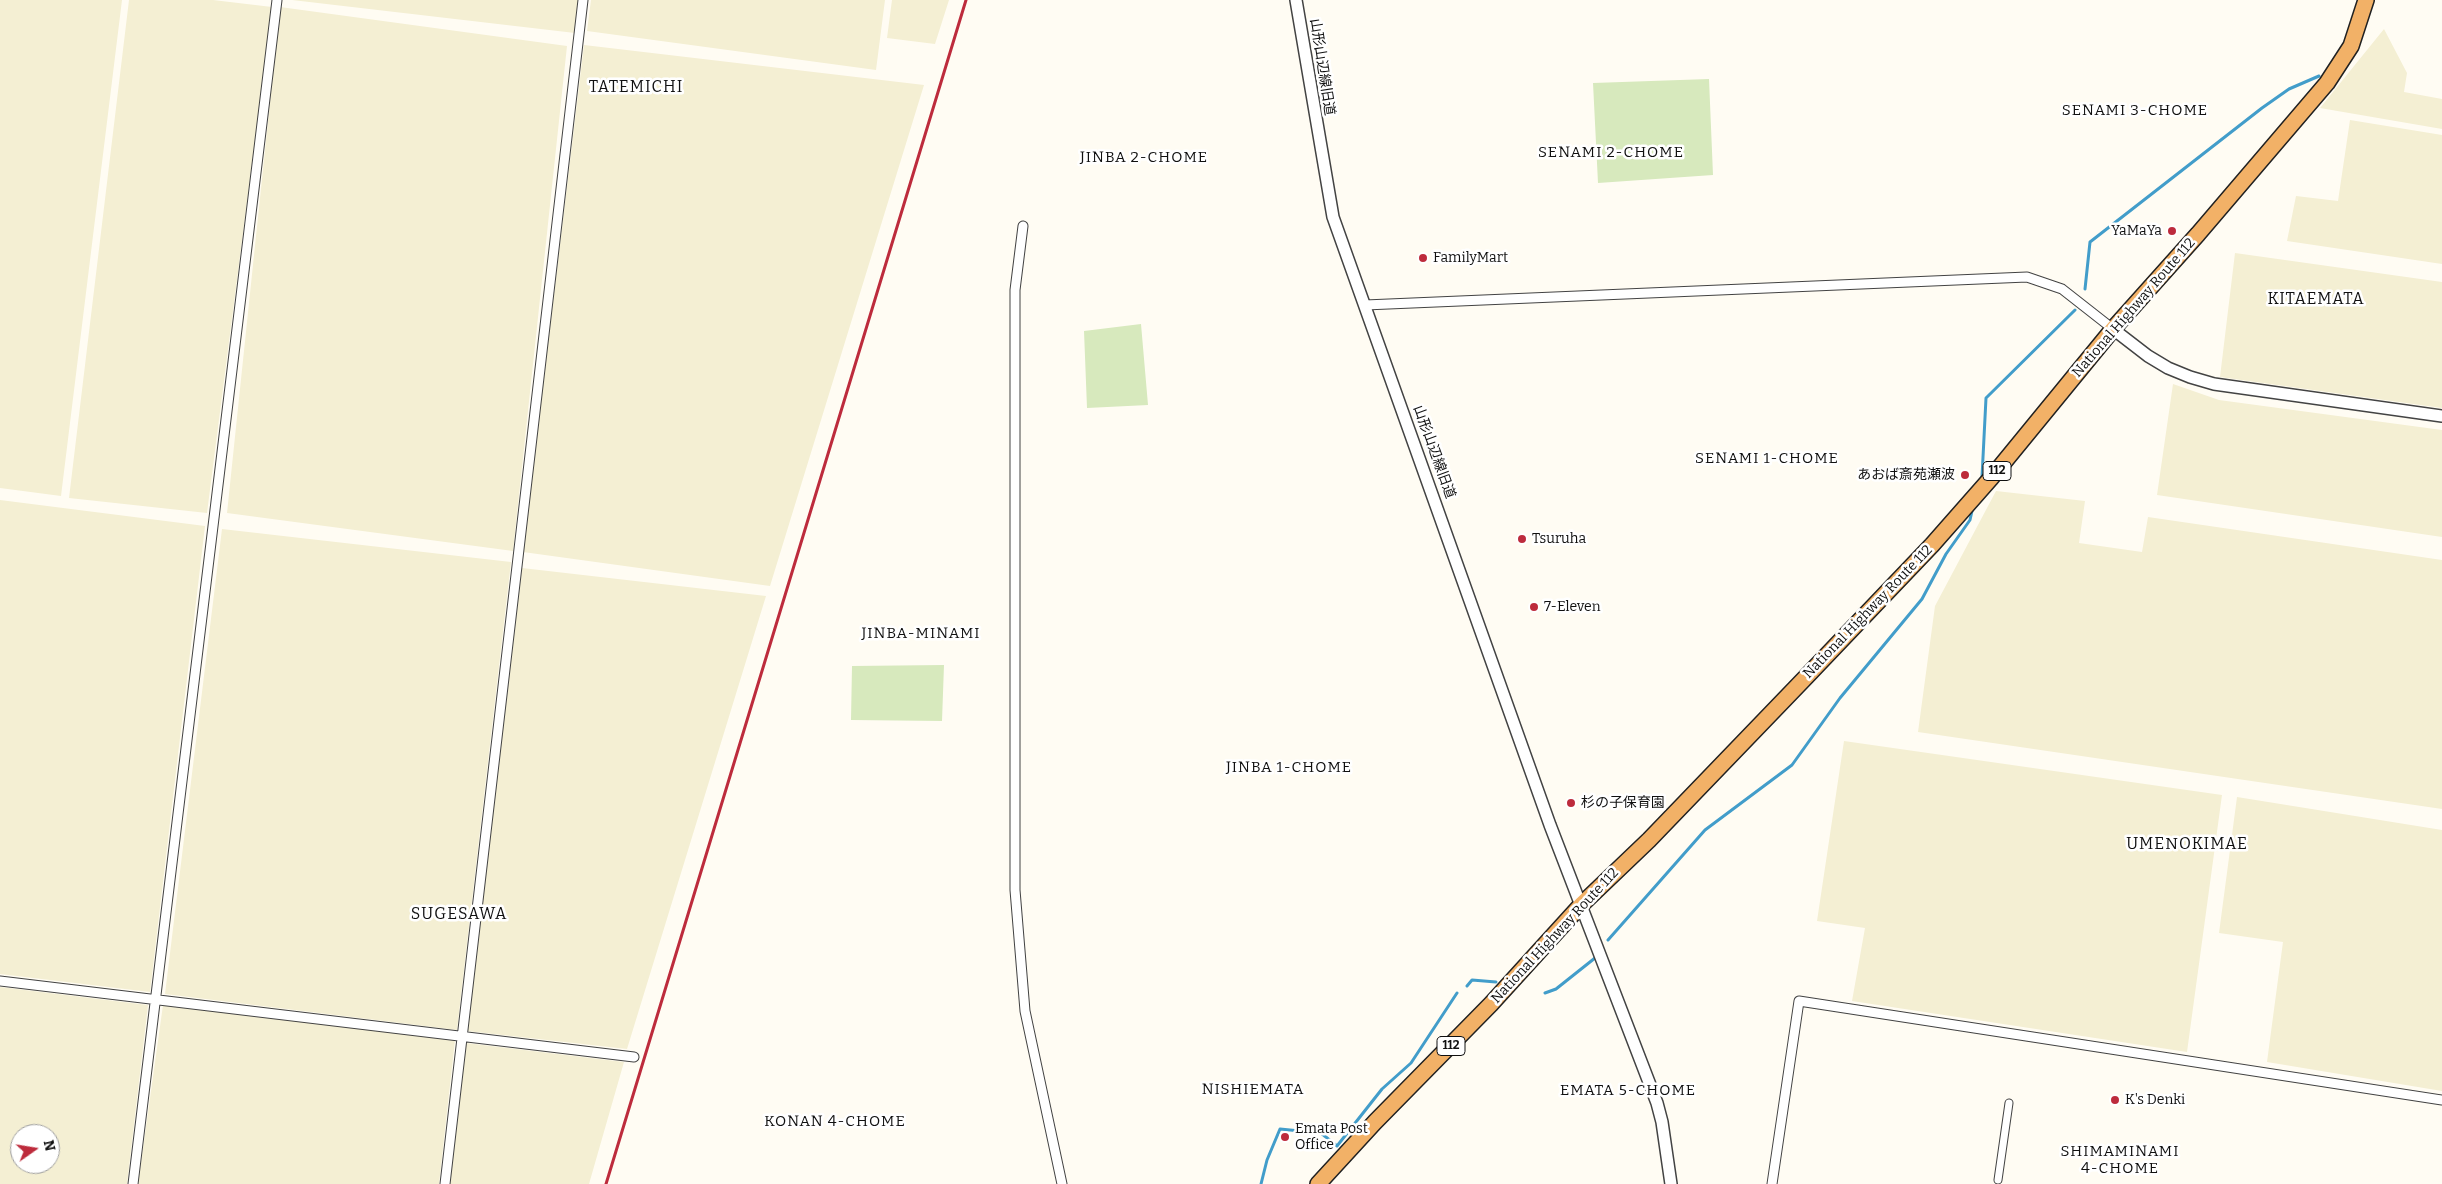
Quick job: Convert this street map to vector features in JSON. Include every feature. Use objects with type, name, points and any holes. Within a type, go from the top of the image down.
[{"type":"highway","name":"National Highway Route 112","points":[[1318,1184],[1375,1122],[1491,1004],[1581,905],[1649,840],[1932,545],[1991,478],[2113,329],[2198,234],[2327,83],[2351,46],[2366,0]]},
{"type":"street","points":[[133,1184],[277,0]]},
{"type":"street","points":[[444,1184],[583,0]]},
{"type":"street","name":"山形山辺線旧道","points":[[1296,0],[1333,218],[1497,676],[1581,905],[1657,1103],[1662,1122],[1671,1184]]},
{"type":"street","points":[[1022,226],[1015,299],[1015,890],[1025,1012],[1062,1184]]},
{"type":"street","points":[[1365,305],[2027,277],[2062,289],[2148,356],[2168,368],[2190,377],[2214,384],[2442,416]]},
{"type":"street","points":[[0,981],[634,1057]]},
{"type":"street","points":[[1772,1184],[1799,1001],[2442,1100]]},
{"type":"street","points":[[1998,1180],[2010,1103]]},
{"type":"shaded area","points":[[0,0],[122,0],[61,496],[0,488]]},
{"type":"shaded area","points":[[129,0],[213,0],[272,7],[207,513],[69,498]]},
{"type":"shaded area","points":[[292,0],[579,0],[575,33]]},
{"type":"shaded area","points":[[591,0],[885,0],[876,70],[587,31]]},
{"type":"shaded area","points":[[892,0],[949,0],[935,44],[887,38]]},
{"type":"shaded area","points":[[280,7],[567,46],[513,551],[227,513]]},
{"type":"shaded area","points":[[2384,29],[2407,73],[2404,92],[2442,99],[2442,129],[2320,108]]},
{"type":"shaded area","points":[[584,45],[924,85],[770,586],[523,552]]},
{"type":"shaded area","points":[[2350,120],[2442,135],[2442,264],[2287,241],[2296,196],[2338,201]]},
{"type":"shaded area","points":[[2235,253],[2442,282],[2442,408],[2220,377]]},
{"type":"shaded area","points":[[2173,384],[2219,400],[2442,430],[2442,537],[2157,495]]},
{"type":"shaded area","points":[[1996,491],[2085,501],[2079,543],[2142,552],[2148,517],[2442,560],[2442,809],[1918,732],[1935,606]]},
{"type":"shaded area","points":[[0,500],[205,526],[150,992],[0,974]]},
{"type":"shaded area","points":[[222,529],[511,562],[457,1030],[165,994]]},
{"type":"shaded area","points":[[522,568],[766,596],[627,1049],[467,1031]]},
{"type":"shaded area","points":[[1844,741],[2222,795],[2187,1052],[1852,1001],[1865,928],[1817,921]]},
{"type":"shaded area","points":[[2237,797],[2442,830],[2442,1091],[2267,1062],[2283,942],[2219,933]]},
{"type":"shaded area","points":[[0,987],[148,1005],[127,1184],[0,1184]]},
{"type":"shaded area","points":[[163,1005],[455,1040],[439,1184],[138,1184]]},
{"type":"shaded area","points":[[466,1043],[624,1062],[589,1184],[450,1184]]},
{"type":"green space","points":[[1709,79],[1713,175],[1598,183],[1593,83]]},
{"type":"green space","points":[[1141,324],[1148,405],[1087,408],[1084,331]]},
{"type":"green space","points":[[944,665],[942,721],[851,720],[852,666]]},
{"type":"waterway","points":[[2085,289],[2090,242],[2262,108],[2289,89],[2319,76]]},
{"type":"waterway","points":[[1982,477],[1986,398],[2075,310]]},
{"type":"waterway","points":[[1608,940],[1705,830],[1792,765],[1840,698],[1922,599],[1946,554],[1970,520],[1972,511]]},
{"type":"waterway","points":[[1545,993],[1556,989],[1595,958]]},
{"type":"waterway","points":[[1467,986],[1472,980],[1496,982]]},
{"type":"waterway","points":[[1311,1125],[1337,1146],[1382,1089],[1411,1063],[1457,993]]},
{"type":"waterway","points":[[1261,1184],[1267,1160],[1280,1129],[1300,1131]]},
{"type":"railway","points":[[606,1184],[966,0]]},
{"type":"place","name":"YaMaYa","points":[[2172,231]]},
{"type":"place","name":"FamilyMart","points":[[1423,258]]},
{"type":"place","name":"あおば斎苑瀬波","points":[[1965,475]]},
{"type":"place","name":"Tsuruha","points":[[1522,539]]},
{"type":"place","name":"7-Eleven","points":[[1534,607]]},
{"type":"place","name":"杉の子保育園","points":[[1571,803]]},
{"type":"place","name":"K's Denki","points":[[2115,1100]]},
{"type":"place","name":"Emata Post Office","points":[[1285,1137]]},
{"type":"district","name":"TATEMICHI","points":[[636,88]]},
{"type":"district","name":"SENAMI 3-CHOME","points":[[2135,111]]},
{"type":"district","name":"SENAMI 2-CHOME","points":[[1611,153]]},
{"type":"district","name":"JINBA 2-CHOME","points":[[1144,158]]},
{"type":"district","name":"KITAEMATA","points":[[2316,300]]},
{"type":"district","name":"SENAMI 1-CHOME","points":[[1767,459]]},
{"type":"district","name":"JINBA-MINAMI","points":[[921,634]]},
{"type":"district","name":"JINBA 1-CHOME","points":[[1289,768]]},
{"type":"district","name":"UMENOKIMAE","points":[[2187,845]]},
{"type":"district","name":"SUGESAWA","points":[[459,915]]},
{"type":"district","name":"NISHIEMATA","points":[[1253,1090]]},
{"type":"district","name":"EMATA 5-CHOME","points":[[1628,1091]]},
{"type":"district","name":"KONAN 4-CHOME","points":[[835,1122]]},
{"type":"district","name":"SHIMAMINAMI 4-CHOME","points":[[2120,1160]]}]
